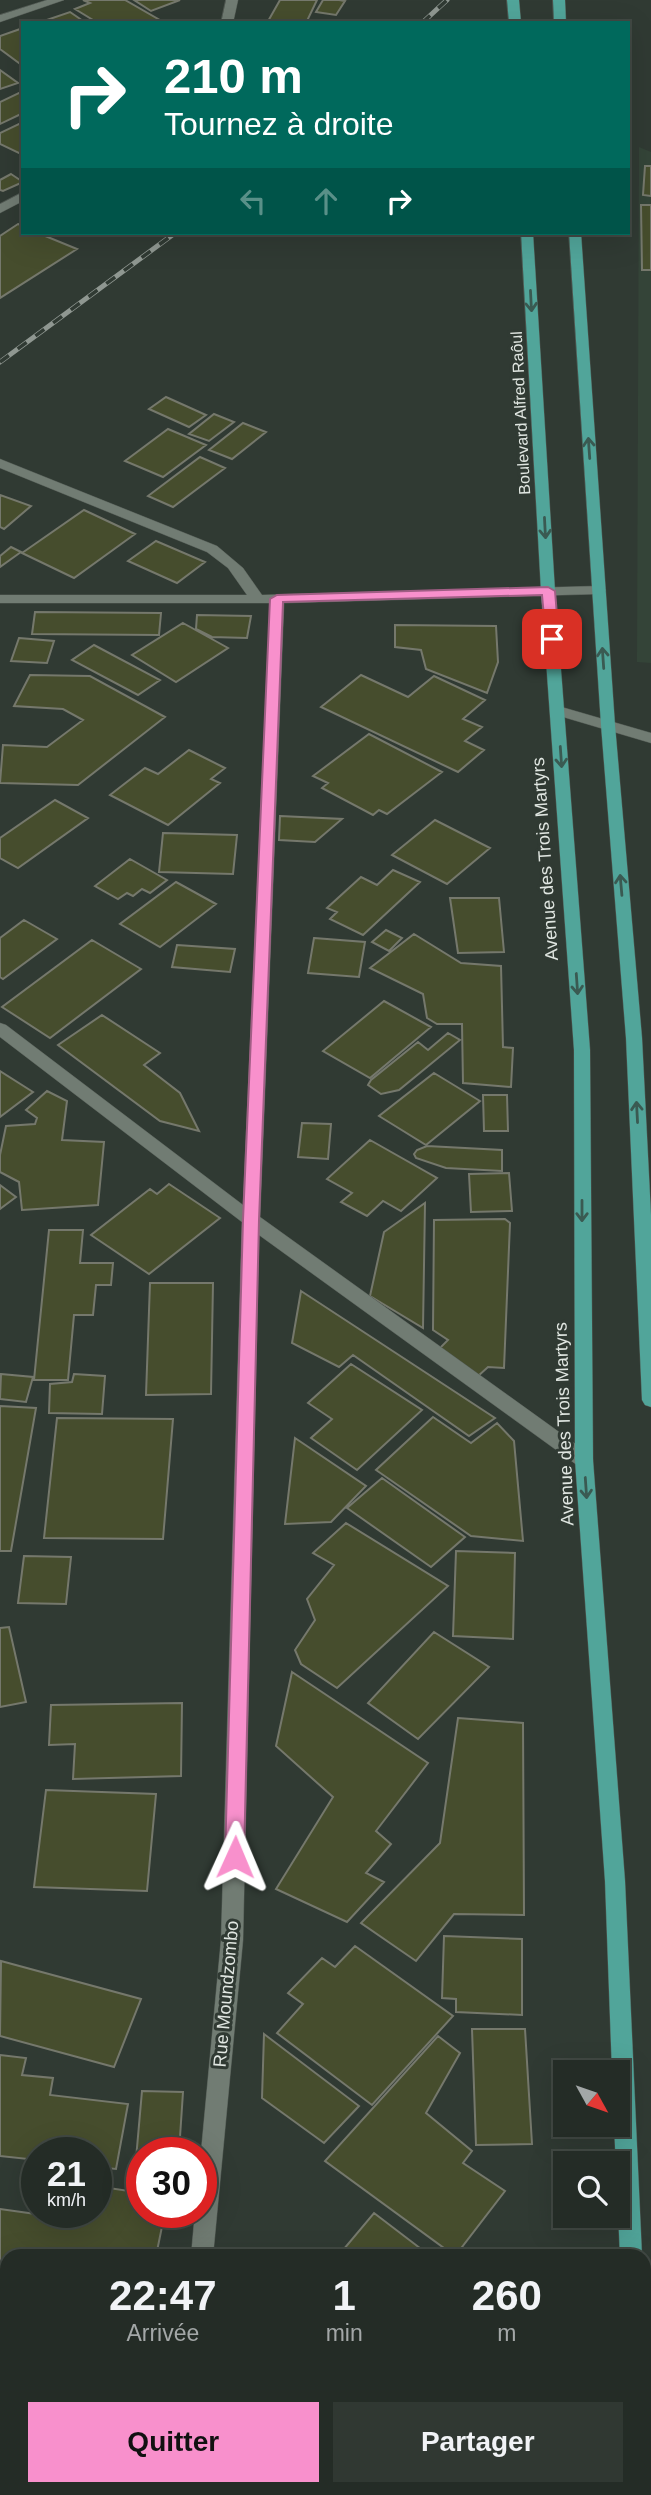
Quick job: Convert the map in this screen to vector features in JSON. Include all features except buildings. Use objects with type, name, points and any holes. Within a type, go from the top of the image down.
[{"type":"main road","points":[[513,0],[514,21]]},
{"type":"main road","points":[[559,0],[561,21]]},
{"type":"main road","name":"Boulevard Alfred Raôul","points":[[527,235],[548,591]]},
{"type":"main road","points":[[575,235],[608,724],[634,1038],[651,1400]]},
{"type":"main road","name":"Avenue des Trois Martyrs","points":[[548,591],[582,1050],[584,1460],[615,1881],[631,2249]]},
{"type":"street","points":[[0,19],[58,0]]},
{"type":"street","points":[[227,21],[232,0]]},
{"type":"street","points":[[0,209],[21,197]]},
{"type":"street","points":[[0,463],[212,549],[229,559],[240,571],[257,599]]},
{"type":"street","points":[[1,603],[599,590]]},
{"type":"street","name":"Rue Moundzombo","points":[[203,2249],[232,1940],[251,1220],[277,599]]},
{"type":"street","points":[[558,711],[651,738]]},
{"type":"street","points":[[0,1029],[251,1220],[584,1460]]},
{"type":"shaded area","points":[[639,147],[651,152],[651,663],[637,662]]},
{"type":"railway","points":[[424,21],[447,0]]},
{"type":"railway","points":[[0,362],[172,235]]},
{"type":"route","points":[[235,1857],[251,1220],[277,599],[548,591],[552,639]]}]
